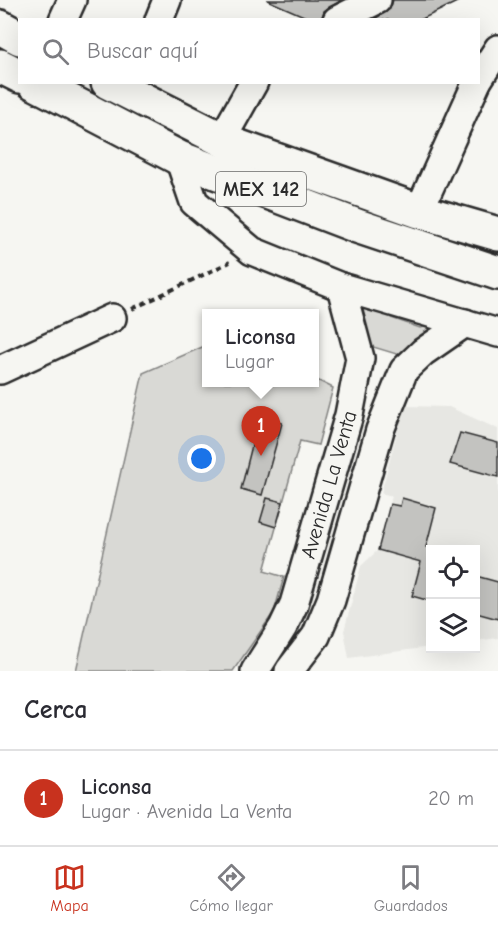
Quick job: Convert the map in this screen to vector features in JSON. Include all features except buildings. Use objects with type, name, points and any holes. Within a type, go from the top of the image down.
[{"type":"highway","points":[[0,27],[18,37]]},
{"type":"highway","points":[[0,66],[18,75]]},
{"type":"highway","name":"MEX 142","points":[[37,84],[179,158],[357,226],[498,273]]},
{"type":"highway","name":"MEX 142","points":[[122,86],[222,140],[419,211],[498,234]]},
{"type":"street","points":[[64,18],[72,0]]},
{"type":"street","points":[[160,18],[167,0]]},
{"type":"street","points":[[341,18],[377,0]]},
{"type":"street","points":[[480,78],[498,49]]},
{"type":"street","points":[[222,140],[253,84]]},
{"type":"street","points":[[419,211],[477,84]]},
{"type":"street","points":[[179,158],[194,202],[252,251],[341,287],[498,333]]},
{"type":"street","name":"Avenida La Venta","points":[[255,671],[284,627],[294,604],[349,415],[360,358],[341,287]]},
{"type":"street","points":[[0,370],[112,318]]},
{"type":"street","name":"Avenida La Venta","points":[[289,671],[316,636],[332,600],[380,430],[404,370],[423,352],[465,323]]},
{"type":"street","points":[[360,358],[404,370]]},
{"type":"street","points":[[337,455],[371,463]]},
{"type":"path","points":[[112,318],[252,251]]},
{"type":"shaded area","points":[[357,302],[388,312],[391,318],[420,328],[426,326],[435,328],[403,356],[370,346]]},
{"type":"shaded area","points":[[202,347],[202,387],[319,387],[319,381],[333,388],[318,445],[300,441],[264,571],[284,577],[274,612],[233,671],[76,671],[143,373]]},
{"type":"shaded area","points":[[404,406],[449,407],[498,429],[498,638],[480,640],[480,545],[426,545],[426,648],[349,658],[344,631],[361,566],[378,550],[392,496],[381,493]]},
{"type":"place","name":"Liconsa","points":[[261,456]]}]
